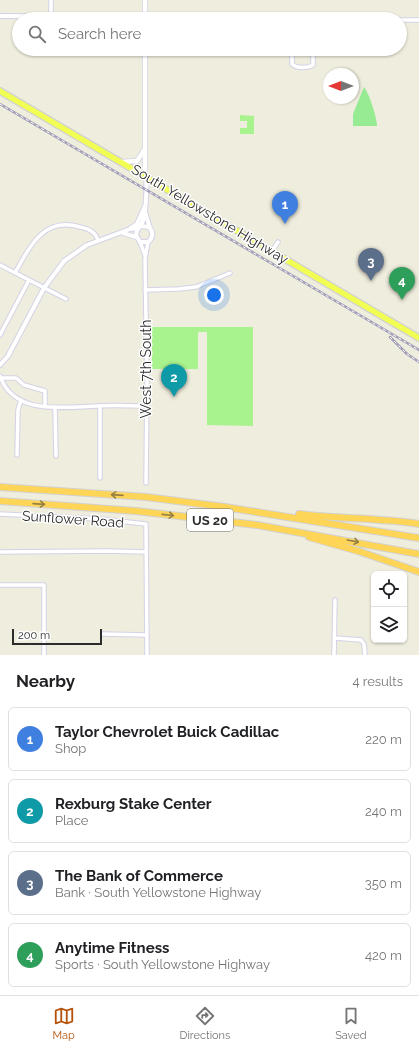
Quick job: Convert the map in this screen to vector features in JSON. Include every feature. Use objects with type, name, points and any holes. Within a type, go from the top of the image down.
[{"type":"highway","name":"US 20","points":[[0,487],[88,492],[267,512],[419,538]]},
{"type":"highway","name":"US 20","points":[[0,501],[136,511],[257,525],[419,554]]},
{"type":"highway","points":[[208,505],[258,508],[336,519],[385,520],[419,524]]},
{"type":"highway","points":[[257,525],[339,545],[419,572]]},
{"type":"main road","points":[[145,0],[145,12]]},
{"type":"main road","points":[[146,56],[146,176]]},
{"type":"main road","name":"South Yellowstone Highway","points":[[0,91],[419,338]]},
{"type":"main road","points":[[122,162],[137,161],[145,147]]},
{"type":"street","points":[[51,0],[51,12]]},
{"type":"street","points":[[0,16],[12,16]]},
{"type":"street","points":[[407,20],[419,20]]},
{"type":"street","points":[[292,56],[292,64],[294,67],[309,67],[313,65],[313,56]]},
{"type":"street","points":[[123,233],[136,237],[140,242],[148,242],[152,235],[145,212],[146,176]]},
{"type":"street","points":[[0,365],[8,356],[54,271],[69,256],[81,248],[123,233],[137,224],[145,206]]},
{"type":"street","points":[[136,237],[145,212]]},
{"type":"street","points":[[15,273],[32,243],[42,232],[56,226],[70,224],[88,229],[97,237],[98,241]]},
{"type":"street","points":[[130,229],[146,226],[150,228]]},
{"type":"street","name":"West 7th South","points":[[140,242],[145,254]]},
{"type":"street","name":"West 7th South","points":[[146,483],[145,254],[148,242]]},
{"type":"street","points":[[272,252],[278,242]]},
{"type":"street","points":[[0,266],[66,299]]},
{"type":"street","points":[[145,290],[178,290],[196,287],[230,273]]},
{"type":"street","points":[[0,336],[29,280]]},
{"type":"street","points":[[0,377],[10,394],[21,400],[45,407],[146,406]]},
{"type":"street","points":[[0,377],[16,378],[24,385],[46,391],[45,407]]},
{"type":"street","points":[[17,455],[18,410],[21,400]]},
{"type":"street","points":[[100,406],[100,478]]},
{"type":"street","points":[[55,408],[56,456]]},
{"type":"street","name":"Sunflower Road","points":[[0,514],[100,519],[146,524],[146,552]]},
{"type":"street","points":[[0,552],[146,552],[147,655]]},
{"type":"street","points":[[0,585],[44,585],[44,655]]},
{"type":"street","points":[[334,655],[335,600]]},
{"type":"street","points":[[103,634],[147,635]]},
{"type":"street","points":[[334,638],[361,640],[364,644],[365,655]]},
{"type":"green space","points":[[364,87],[376,117],[377,126],[353,126],[353,114],[357,104],[359,104],[359,99]]},
{"type":"green space","points":[[240,115],[254,116],[254,134],[240,134],[240,128],[247,128],[247,121],[240,121]]},
{"type":"green space","points":[[152,327],[253,327],[253,426],[207,425],[207,332],[198,332],[198,369],[152,369]]},
{"type":"railway","points":[[0,104],[419,350]]},
{"type":"railway","points":[[390,337],[407,354],[419,362]]},
{"type":"place","name":"Taylor Chevrolet Buick Cadillac","points":[[285,224]]},
{"type":"place","name":"The Bank of Commerce","points":[[371,281]]},
{"type":"place","name":"Anytime Fitness","points":[[402,300]]},
{"type":"place","name":"Rexburg Stake Center","points":[[174,397]]}]
